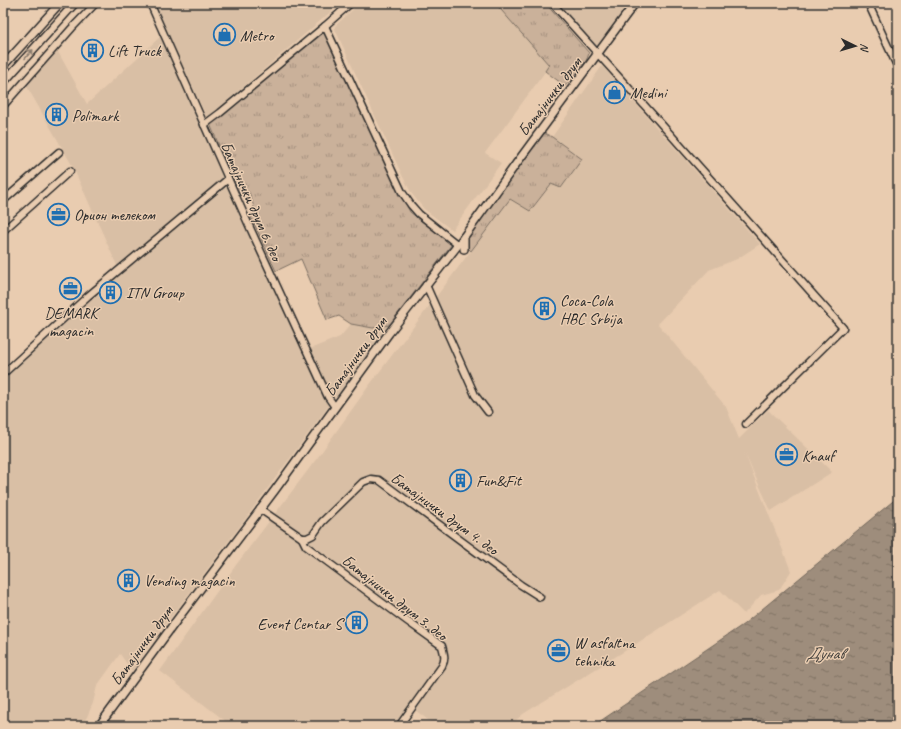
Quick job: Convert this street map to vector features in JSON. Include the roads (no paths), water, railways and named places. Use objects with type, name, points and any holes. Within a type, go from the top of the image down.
[{"type":"main road","points":[[3,66],[60,3]]},
{"type":"main road","points":[[3,83],[75,3]]},
{"type":"main road","name":"Батајнички друм","points":[[99,726],[389,333],[426,285],[461,247],[466,233],[635,3]]},
{"type":"street","points":[[3,106],[96,3]]},
{"type":"street","name":"Батајнички друм 6. део","points":[[150,3],[228,179],[325,391],[335,406]]},
{"type":"street","points":[[204,125],[351,3]]},
{"type":"street","points":[[552,3],[842,328],[746,424]]},
{"type":"street","points":[[868,3],[898,68]]},
{"type":"street","points":[[325,26],[402,192],[419,214],[461,247]]},
{"type":"street","points":[[3,201],[59,152]]},
{"type":"street","points":[[3,231],[70,171]]},
{"type":"street","points":[[3,374],[88,296],[228,179]]},
{"type":"street","points":[[426,285],[478,400],[488,412]]},
{"type":"street","name":"Батајнички друм 4. део","points":[[302,538],[307,538],[313,535],[322,522],[363,482],[370,479],[379,480],[521,585],[540,597]]},
{"type":"street","name":"Батајнички друм 3. део","points":[[260,509],[302,538],[306,546],[442,646],[444,654],[442,666],[399,726]]},
{"type":"water","name":"Дунав","points":[[898,497],[898,726],[593,726],[744,624]]},
{"type":"place","name":"Metro","points":[[225,35]]},
{"type":"place","name":"Lift Truck","points":[[92,50]]},
{"type":"place","name":"Medini","points":[[615,92]]},
{"type":"place","name":"Polimark","points":[[57,115]]},
{"type":"place","name":"Орион телеком","points":[[59,214]]},
{"type":"place","name":"DEMARK magacin","points":[[71,288]]},
{"type":"place","name":"ITN Group","points":[[111,292]]},
{"type":"place","name":"Coca-Cola HBC Srbija","points":[[544,309]]},
{"type":"place","name":"Knauf","points":[[787,455]]},
{"type":"place","name":"Fun&Fit","points":[[461,480]]},
{"type":"place","name":"Vending magacin","points":[[128,580]]},
{"type":"place","name":"Event Centar S","points":[[357,623]]},
{"type":"place","name":"W asfaltna tehnika","points":[[558,651]]}]
